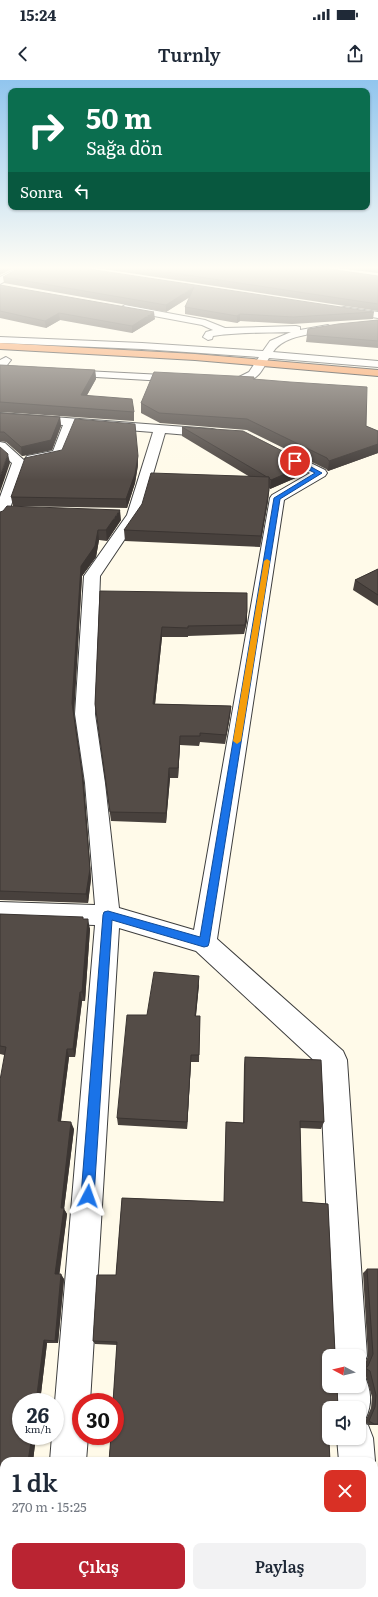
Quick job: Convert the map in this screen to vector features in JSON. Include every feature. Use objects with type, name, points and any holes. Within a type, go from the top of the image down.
[{"type":"highway","points":[[0,346],[197,354],[263,359],[378,373]]},
{"type":"highway","points":[[57,367],[187,370]]},
{"type":"highway","points":[[216,372],[269,376]]},
{"type":"street","points":[[123,345],[174,339]]},
{"type":"street","points":[[187,370],[207,339]]},
{"type":"street","points":[[266,339],[298,351],[308,358]]},
{"type":"street","points":[[57,367],[236,382],[253,374],[274,343],[284,339]]},
{"type":"street","points":[[0,340],[123,345],[197,354]]},
{"type":"street","points":[[308,358],[316,352],[328,349]]},
{"type":"street","points":[[263,359],[308,358],[378,364]]},
{"type":"street","points":[[0,417],[230,434]]},
{"type":"street","points":[[19,462],[58,454],[70,423]]},
{"type":"street","points":[[68,1457],[108,915],[95,783],[85,714],[92,576],[126,515],[160,429]]},
{"type":"street","points":[[0,446],[19,462]]},
{"type":"street","points":[[204,943],[277,498],[320,473],[266,446]]},
{"type":"street","points":[[18,512],[1,514],[19,462]]},
{"type":"street","points":[[0,912],[108,915],[204,943],[333,1060],[350,1349]]},
{"type":"street","points":[[356,1445],[357,1457]]},
{"type":"building","points":[[352,339],[378,339],[378,341]]},
{"type":"building","points":[[0,365],[95,370],[81,395],[132,399],[134,412],[0,402]]},
{"type":"building","points":[[154,372],[254,377],[253,379],[367,387],[366,426],[378,431],[378,444],[329,461],[327,458],[247,419],[159,413],[141,403]]},
{"type":"building","points":[[0,413],[60,417],[51,440],[21,447],[4,432],[0,432]]},
{"type":"building","points":[[75,419],[135,424],[138,456],[135,474],[126,499],[11,497],[25,458],[62,450]]},
{"type":"building","points":[[182,427],[243,431],[308,464],[271,480],[269,477]]},
{"type":"building","points":[[0,447],[8,454],[0,477]]},
{"type":"building","points":[[151,473],[269,477],[269,490],[261,536],[124,530],[142,504]]},
{"type":"building","points":[[7,506],[120,510],[106,530],[98,530],[95,546],[81,566],[72,703],[82,773],[90,869],[86,894],[0,891],[0,512]]},
{"type":"building","points":[[378,569],[378,595],[355,580]]},
{"type":"building","points":[[100,591],[247,593],[245,625],[188,626],[188,628],[162,627],[153,704],[231,706],[226,735],[200,733],[200,736],[180,736],[178,768],[169,768],[166,813],[110,812],[95,704]]},
{"type":"building","points":[[0,914],[83,917],[83,919],[88,919],[82,992],[80,992],[73,1049],[67,1049],[58,1121],[71,1122],[61,1208],[64,1208],[55,1274],[61,1274],[55,1341],[44,1340],[37,1393],[12,1393],[12,1445],[31,1445],[29,1457],[0,1457],[0,1080],[6,1047],[0,1046]]},
{"type":"building","points":[[154,972],[199,976],[195,1016],[200,1016],[199,1055],[191,1055],[187,1122],[117,1118],[127,1015],[147,1015]]},
{"type":"building","points":[[245,1057],[321,1060],[324,1122],[300,1121],[302,1202],[328,1204],[335,1349],[322,1349],[322,1393],[337,1393],[338,1401],[322,1401],[322,1445],[329,1445],[330,1457],[109,1457],[110,1445],[124,1445],[124,1393],[114,1393],[117,1342],[93,1341],[97,1275],[116,1275],[122,1198],[224,1202],[226,1122],[244,1123]]},
{"type":"building","points":[[367,1269],[378,1269],[378,1424],[374,1424],[369,1421],[375,1407],[376,1395],[370,1371],[366,1367],[373,1354]]},
{"type":"slow traffic","points":[[237,741],[267,561]]},
{"type":"route","points":[[88,1196],[108,915],[204,943],[277,498],[320,473],[295,461]]}]
